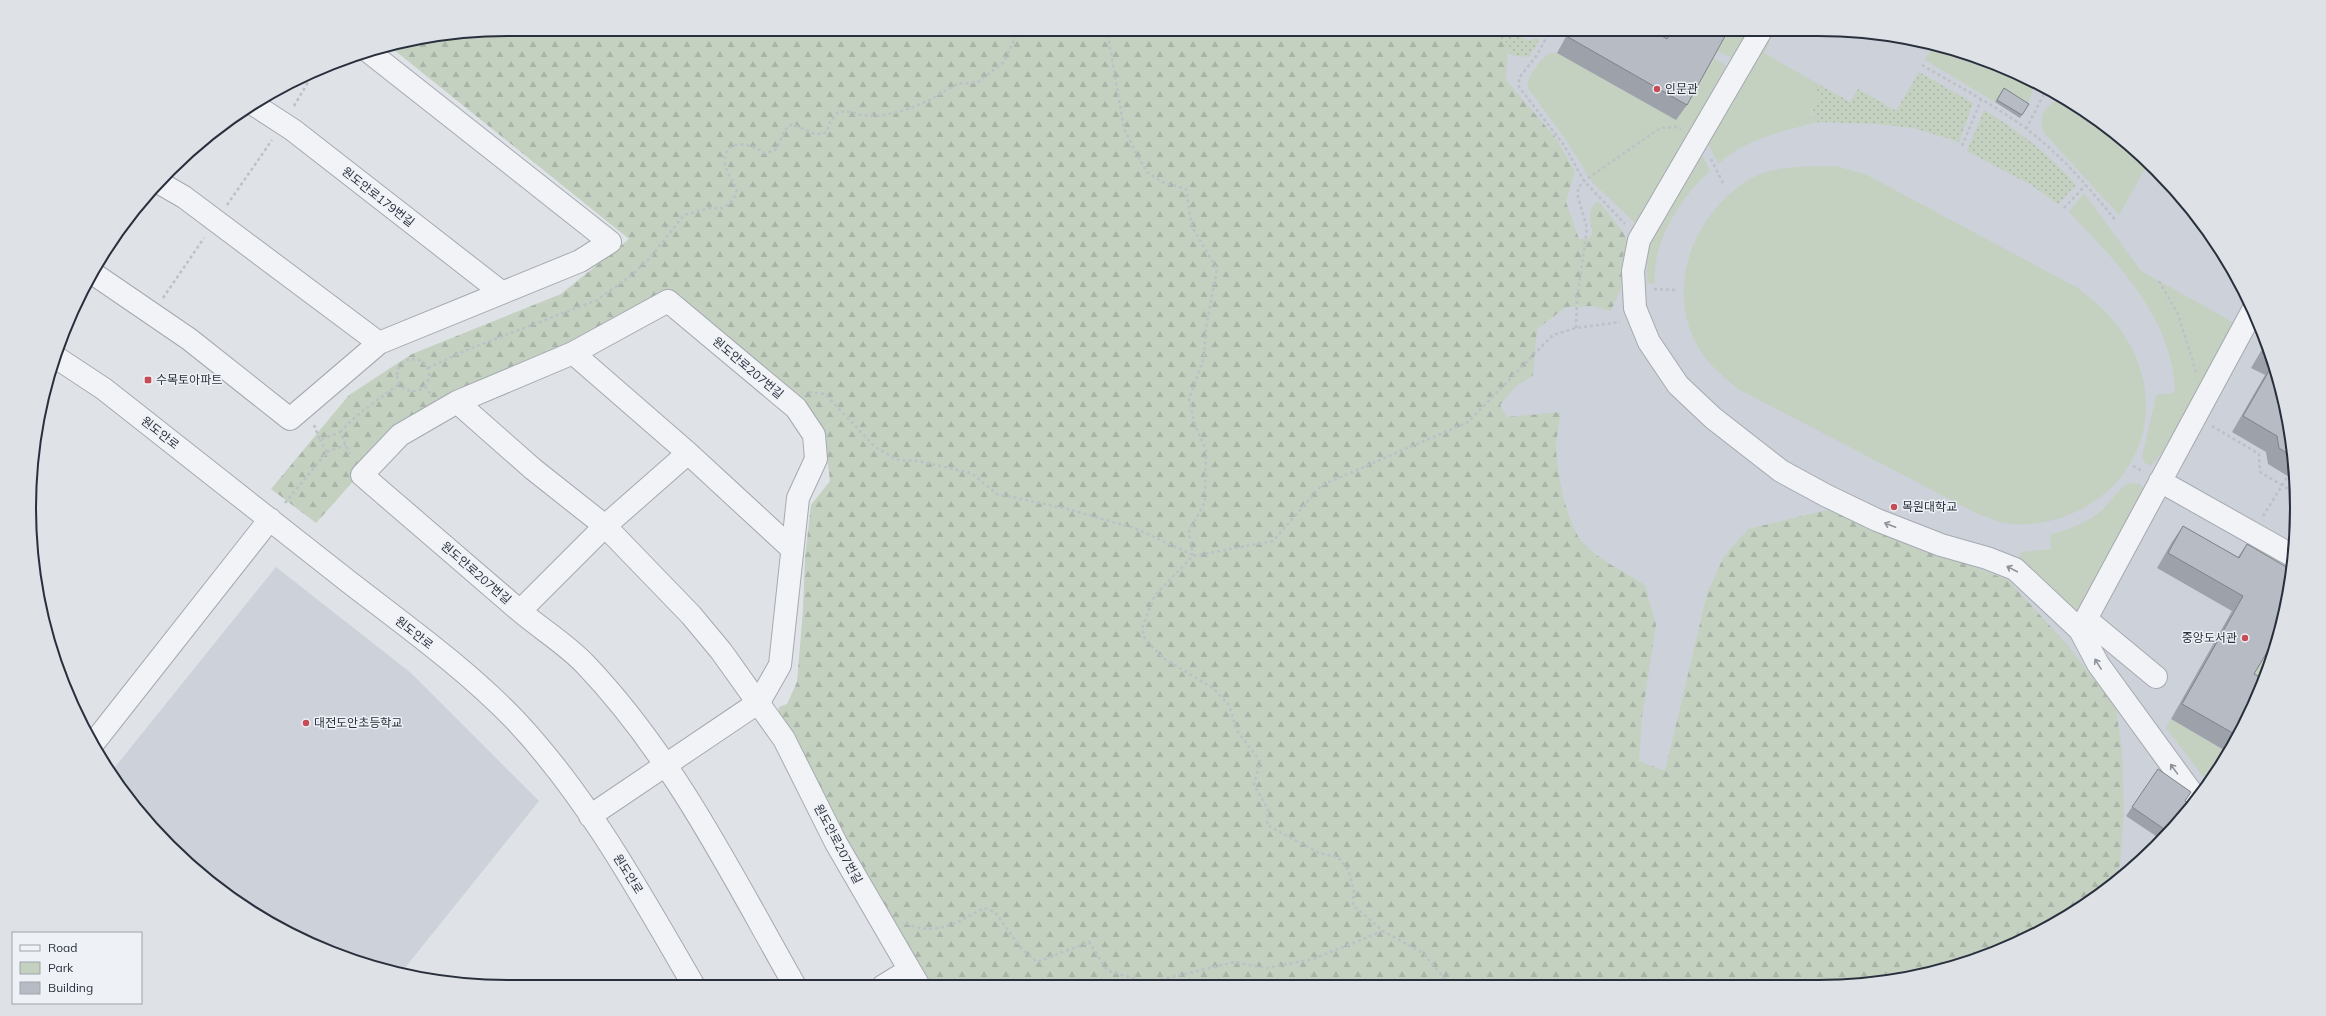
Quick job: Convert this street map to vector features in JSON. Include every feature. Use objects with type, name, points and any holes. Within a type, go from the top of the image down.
[{"type":"street","points":[[1758,36],[1639,240],[1633,271],[1636,308],[1649,342],[1678,385],[1713,418],[1781,471],[1826,496],[1877,520],[1941,545],[1987,558],[2015,570],[2083,624],[2156,677]]},
{"type":"street","points":[[97,276],[189,339],[290,419],[379,343],[580,261],[610,242],[374,56]]},
{"type":"street","name":"원도안로179번길","points":[[259,108],[293,130],[501,292]]},
{"type":"street","points":[[164,185],[190,202],[379,343]]},
{"type":"street","name":"원도안로207번길","points":[[590,816],[666,765],[759,702],[780,665],[798,498],[816,459],[814,435],[796,408],[668,301],[574,353],[456,402],[400,435],[362,475],[520,611],[584,663],[630,715],[666,765],[704,826],[791,980]]},
{"type":"street","points":[[2193,794],[2098,664],[2083,624],[2249,317]]},
{"type":"street","points":[[574,353],[688,453],[792,549]]},
{"type":"street","name":"원도안로","points":[[60,360],[104,389],[446,657],[510,716],[566,782],[590,816],[629,874],[691,980]]},
{"type":"street","name":"원도안로207번길","points":[[456,402],[533,470],[606,526],[691,615],[721,651],[759,702],[784,739],[836,843],[914,978]]},
{"type":"street","points":[[520,611],[606,526],[688,453]]},
{"type":"street","points":[[2160,481],[2288,553]]},
{"type":"street","points":[[97,739],[270,519]]},
{"type":"path","points":[[758,148],[764,153],[774,151],[782,142],[783,132],[789,125],[796,125],[810,134],[818,135],[827,132],[830,122],[837,113],[846,111],[862,115],[881,116],[905,110],[928,101],[957,84],[978,82],[1004,62],[1016,36]]},
{"type":"path","points":[[1108,36],[1124,129],[1147,172],[1162,182],[1186,189],[1192,227],[1217,269],[1206,328],[1204,358],[1189,399],[1195,425],[1206,450],[1205,502],[1190,532],[1193,556]]},
{"type":"path","points":[[1547,36],[1537,55],[1517,82],[1518,87],[1564,145],[1584,181],[1639,240]]},
{"type":"path","points":[[1922,65],[1981,100],[2045,143],[2086,185],[2116,221]]},
{"type":"path","points":[[290,113],[309,80]]},
{"type":"path","points":[[2026,129],[2044,94]]},
{"type":"path","points":[[1962,146],[1981,100]]},
{"type":"path","points":[[1576,328],[1577,300],[1587,228],[1578,197],[1578,188],[1584,181],[1660,128],[1675,127],[1683,129]]},
{"type":"path","points":[[225,208],[274,138]]},
{"type":"path","points":[[1715,167],[1724,185]]},
{"type":"path","points":[[2064,208],[2086,185]]},
{"type":"path","points":[[159,303],[207,234]]},
{"type":"path","points":[[2159,281],[2178,314],[2187,337],[2196,374]]},
{"type":"path","points":[[1655,289],[1676,290]]},
{"type":"path","points":[[1446,980],[1423,953],[1383,931],[1353,905],[1354,891],[1348,869],[1338,858],[1319,853],[1267,825],[1268,808],[1254,785],[1260,761],[1237,731],[1229,706],[1213,688],[1163,658],[1145,639],[1142,628],[1155,595],[1193,556],[1273,541],[1322,485],[1468,422],[1554,335],[1576,328],[1622,322]]},
{"type":"path","points":[[416,358],[428,368],[429,379],[425,386],[412,391],[402,388],[399,384],[396,373],[398,368],[405,360],[416,358]]},
{"type":"path","points":[[320,440],[340,432],[356,416],[399,384]]},
{"type":"path","points":[[425,386],[430,395]]},
{"type":"path","points":[[776,391],[788,389],[825,394],[875,447],[898,460],[918,461],[971,473],[997,494],[1064,508],[1134,528],[1193,556]]},
{"type":"path","points":[[314,424],[320,440],[327,452]]},
{"type":"path","points":[[2210,425],[2258,454],[2260,472],[2289,490]]},
{"type":"path","points":[[340,432],[350,454]]},
{"type":"path","points":[[285,504],[327,452],[346,445]]},
{"type":"path","points":[[2263,517],[2288,476]]},
{"type":"path","points":[[904,922],[932,928],[945,928],[984,908],[995,912],[1020,947],[1038,962],[1089,942],[1107,970],[1138,980]]},
{"type":"path","points":[[1160,980],[1235,962],[1266,968],[1313,959],[1383,931]]},
{"type":"shaded area","name":"목원대학교","points":[[1230,36],[1818,36],[1880,40],[1940,52],[1970,61],[2027,85],[2054,99],[2080,116],[2129,153],[2152,174],[2173,197],[2210,246],[2227,272],[2254,327],[2265,356],[2281,416],[2286,446],[2290,508],[2286,570],[2281,600],[2265,660],[2254,689],[2227,744],[2210,770],[2173,819],[2152,842],[2129,863],[2080,900],[2054,917],[1994,946],[1578,733]]},
{"type":"shaded area","name":"대전도안초등학교","points":[[276,567],[411,673],[539,801],[405,968],[356,955],[327,944],[272,917],[246,900],[197,863],[174,842],[153,819],[114,768]]},
{"type":"green space","points":[[508,36],[1498,36],[1508,44],[1506,80],[1555,137],[1575,171],[1566,202],[1579,239],[1588,239],[1592,234],[1590,212],[1598,201],[1621,229],[1627,240],[1623,257],[1621,288],[1611,311],[1592,306],[1566,307],[1537,329],[1533,375],[1515,387],[1500,405],[1507,417],[1561,412],[1556,441],[1558,468],[1560,482],[1572,525],[1584,544],[1597,556],[1645,585],[1656,625],[1642,717],[1639,761],[1665,771],[1707,594],[1724,556],[1748,529],[1827,510],[2008,580],[2070,648],[2116,708],[2122,751],[2124,810],[2120,865],[2117,873],[2105,882],[2054,917],[1999,944],[1970,955],[1910,971],[1849,979],[926,980],[777,724],[779,707],[787,704],[797,682],[803,610],[805,557],[811,505],[830,481],[824,431],[666,298],[533,367],[366,467],[316,523],[271,489],[349,395],[412,354],[561,294],[629,239],[394,50],[446,40]]},
{"type":"green space","points":[[1515,36],[1529,40],[1538,38],[1539,40],[1529,57],[1515,56],[1507,52],[1508,44],[1499,37]]},
{"type":"green space","points":[[1723,36],[1748,36],[1736,57],[1732,58],[1716,50]]},
{"type":"green space","points":[[1767,40],[1770,42],[1764,53],[1813,81],[1820,99],[1812,109],[1812,116],[1817,122],[1764,137],[1739,149],[1718,164],[1705,137]]},
{"type":"green space","points":[[1931,50],[1970,61],[1999,72],[2032,88],[2033,90],[2027,107],[2002,91],[1995,102],[1925,60]]},
{"type":"green space","points":[[1550,53],[1557,53],[1676,120],[1711,57],[1724,64],[1727,69],[1639,222],[1635,223],[1592,182],[1566,140],[1528,88],[1529,79],[1535,69]]},
{"type":"green space","points":[[1919,72],[1973,103],[1959,142],[1914,128],[1877,124],[1817,122],[1813,116],[1814,107],[1820,99],[1813,81],[1850,102],[1858,89],[1896,111]]},
{"type":"green space","points":[[2054,102],[2059,102],[2080,116],[2129,153],[2145,168],[2119,215],[2045,134],[2042,125],[2042,116]]},
{"type":"green space","points":[[1984,110],[2033,144],[2055,163],[2076,185],[2058,204],[2031,185],[1967,151]]},
{"type":"green space","points":[[1699,149],[1710,171],[1689,194],[1670,222],[1658,253],[1655,268],[1655,284],[1647,283],[1647,250],[1657,223]]},
{"type":"green space","points":[[1836,166],[1865,174],[2078,288],[2100,306],[2119,327],[2129,343],[2140,368],[2145,393],[2145,418],[2140,442],[2130,464],[2115,484],[2095,501],[2071,514],[2040,523],[2031,524],[2003,522],[1978,514],[1738,389],[1706,359],[1698,347],[1688,324],[1684,300],[1685,276],[1690,253],[1700,231],[1713,211],[1730,194],[1759,174],[1792,167]]},
{"type":"green space","points":[[2084,193],[2141,271],[2238,325],[2166,447],[2151,466],[2145,463],[2142,457],[2156,396],[2158,394],[2172,394],[2175,389],[2171,362],[2163,337],[2152,314],[2138,292],[2105,250],[2069,212]]},
{"type":"green space","points":[[2130,483],[2139,484],[2143,487],[2142,493],[2074,619],[2017,561],[2021,552],[2051,549],[2050,535],[2085,522],[2103,509],[2122,488]]},
{"type":"green space","points":[[2261,659],[2264,661],[2251,695],[2243,690]]},
{"type":"green space","points":[[2171,719],[2223,750],[2204,778],[2166,728]]},
{"type":"building","points":[[1662,36],[1667,39],[1669,36],[1725,36],[1687,105],[1568,37]]},
{"type":"building","points":[[2004,88],[2029,104],[2022,115],[1997,100]]},
{"type":"building","points":[[2269,370],[2281,416],[2287,453],[2279,448],[2277,436],[2243,416]]},
{"type":"building","name":"중앙도서관","points":[[2183,526],[2239,558],[2247,544],[2286,567],[2281,600],[2268,651],[2254,674],[2259,676],[2233,733],[2182,704],[2243,596],[2168,553]]},
{"type":"building","points":[[2158,769],[2191,792],[2185,801],[2186,802],[2164,829],[2132,807]]},
{"type":"place","name":"인문관","points":[[1657,89]]},
{"type":"place","name":"수목토아파트","points":[[148,380]]},
{"type":"place","name":"목원대학교","points":[[1894,507]]},
{"type":"place","name":"중앙도서관","points":[[2245,638]]},
{"type":"place","name":"대전도안초등학교","points":[[306,723]]}]
